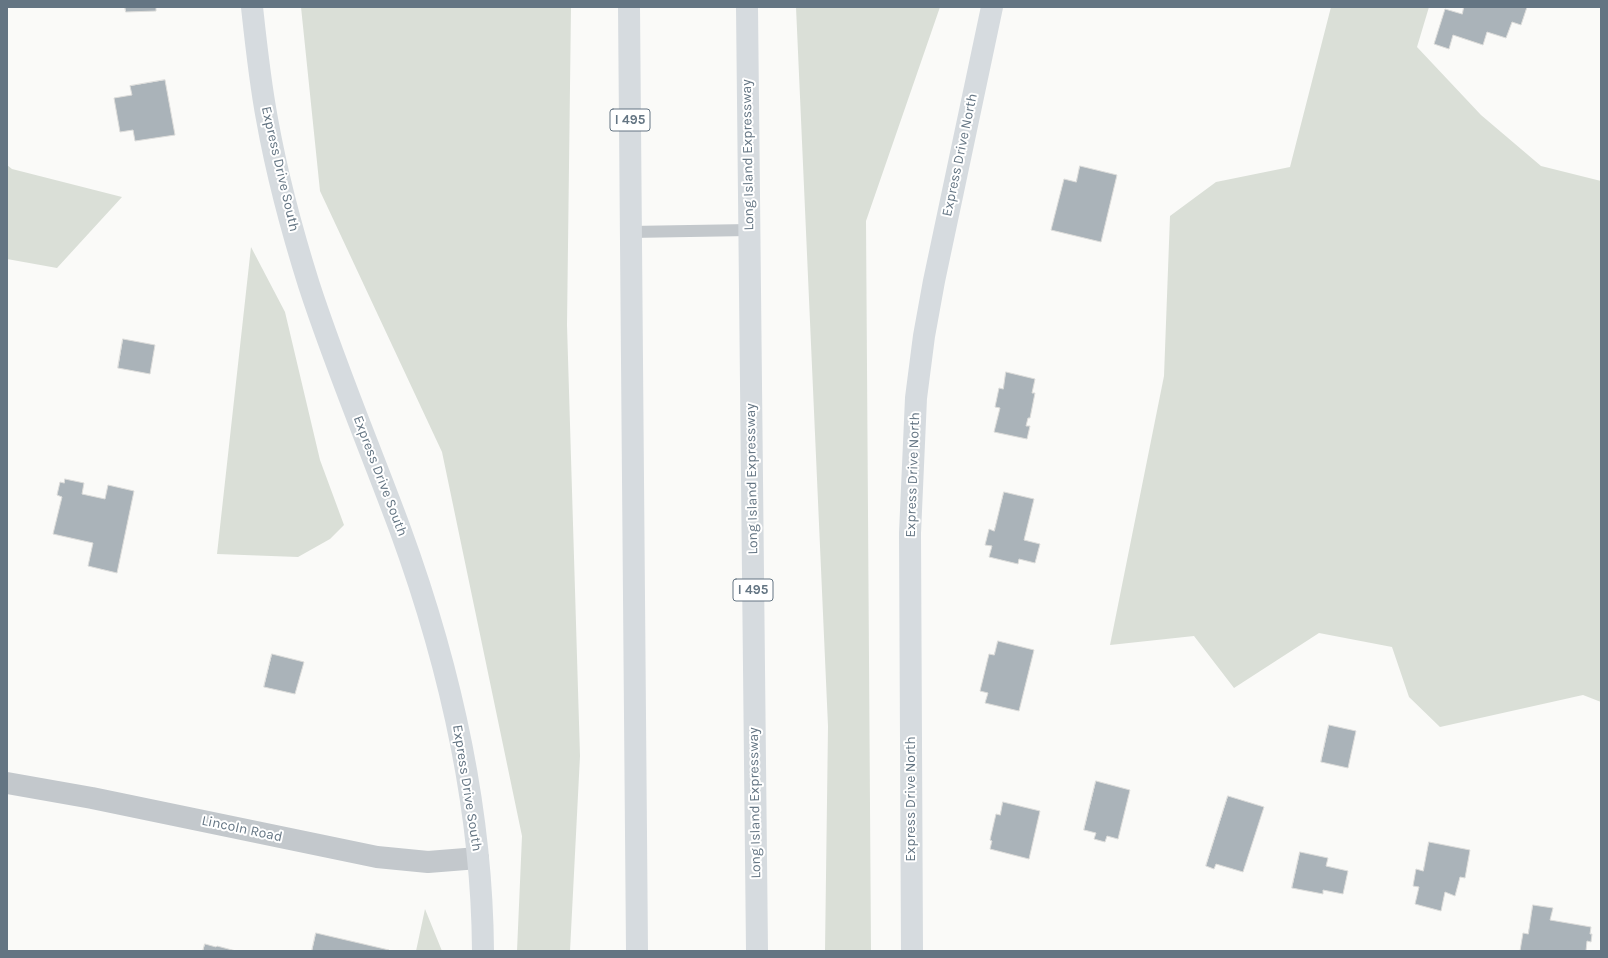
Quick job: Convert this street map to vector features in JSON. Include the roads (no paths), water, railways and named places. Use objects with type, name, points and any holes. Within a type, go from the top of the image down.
[{"type":"main road","name":"Express Drive South","points":[[252,7],[267,119],[283,194],[309,285],[401,531],[435,635],[449,687],[461,742],[478,858],[483,912],[483,951]]},
{"type":"main road","name":"I 495","points":[[628,7],[637,951]]},
{"type":"main road","name":"Long Island Expressway","points":[[747,7],[757,951]]},
{"type":"main road","name":"Express Drive North","points":[[912,951],[910,533],[916,398],[924,336],[934,281],[992,7]]},
{"type":"street","name":"Lincoln Road","points":[[7,782],[378,857],[428,862],[478,858]]},
{"type":"lane","points":[[630,232],[749,230]]}]
